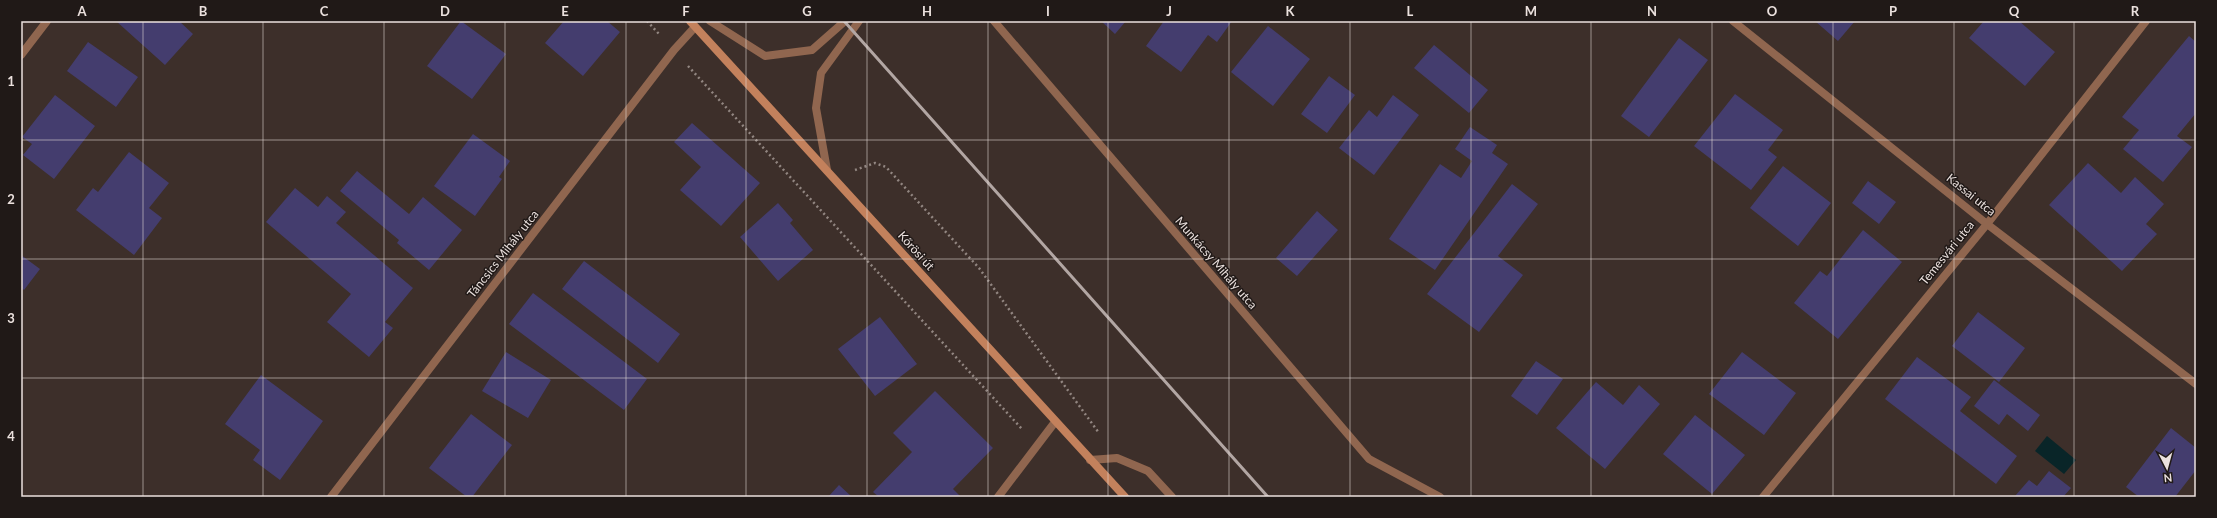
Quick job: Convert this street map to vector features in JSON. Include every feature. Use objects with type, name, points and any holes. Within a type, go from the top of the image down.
[{"type":"main road","name":"Kőrösi út","points":[[693,24],[1125,497]]},
{"type":"street","points":[[21,55],[47,21]]},
{"type":"street","points":[[710,21],[765,56],[812,50],[845,21]]},
{"type":"street","points":[[827,170],[816,108],[821,73],[859,21]]},
{"type":"street","name":"Munkácsy Mihály utca","points":[[994,21],[1368,459],[1440,497]]},
{"type":"street","name":"Kassai utca","points":[[1733,21],[1987,224],[2196,384]]},
{"type":"street","name":"Temesvári utca","points":[[1763,497],[1987,224],[2146,21]]},
{"type":"street","name":"Táncsics Mihály utca","points":[[331,497],[693,24]]},
{"type":"street","points":[[998,497],[1056,422]]},
{"type":"street","points":[[1090,460],[1117,458],[1148,470],[1172,497]]},
{"type":"path","points":[[647,21],[1037,445]]},
{"type":"path","points":[[812,200],[834,178],[875,163],[886,166],[979,268],[1117,458]]},
{"type":"water","points":[[2047,436],[2076,460],[2064,474],[2035,451]]},
{"type":"building","points":[[116,21],[179,21],[193,34],[165,65]]},
{"type":"building","points":[[461,21],[506,54],[472,99],[427,66]]},
{"type":"building","points":[[564,21],[607,21],[620,32],[583,76],[545,43]]},
{"type":"building","points":[[1101,21],[1126,21],[1115,34]]},
{"type":"building","points":[[1164,21],[1232,21],[1217,42],[1208,35],[1181,72],[1146,46]]},
{"type":"building","points":[[1815,21],[1855,21],[1838,41]]},
{"type":"building","points":[[1984,21],[2019,21],[2055,52],[2025,86],[1969,38]]},
{"type":"building","points":[[1268,26],[1310,59],[1273,106],[1231,72]]},
{"type":"building","points":[[2189,36],[2196,42],[2196,113],[2177,136],[2192,147],[2163,182],[2123,149],[2139,130],[2122,117]]},
{"type":"building","points":[[1679,38],[1708,60],[1649,137],[1621,116]]},
{"type":"building","points":[[88,42],[138,77],[116,107],[67,71]]},
{"type":"building","points":[[1434,45],[1488,90],[1469,113],[1414,68]]},
{"type":"building","points":[[1329,76],[1355,95],[1327,133],[1301,114]]},
{"type":"building","points":[[1735,94],[1783,130],[1768,150],[1777,157],[1751,190],[1694,146]]},
{"type":"building","points":[[55,95],[95,126],[54,179],[23,155],[32,144],[22,137]]},
{"type":"building","points":[[1393,95],[1419,115],[1374,175],[1339,148],[1369,110],[1377,117]]},
{"type":"building","points":[[692,123],[760,183],[721,226],[680,190],[701,167],[674,142]]},
{"type":"building","points":[[1470,127],[1497,145],[1492,153],[1508,164],[1435,270],[1389,239],[1440,164],[1461,178],[1472,161],[1455,149]]},
{"type":"building","points":[[473,134],[510,161],[499,177],[502,179],[475,216],[434,186]]},
{"type":"building","points":[[129,152],[169,183],[149,208],[162,218],[134,255],[76,210],[93,188],[98,192]]},
{"type":"building","points":[[2088,163],[2121,193],[2135,177],[2164,204],[2146,224],[2157,234],[2122,271],[2049,205]]},
{"type":"building","points":[[1783,166],[1831,203],[1798,246],[1750,208]]},
{"type":"building","points":[[357,171],[409,214],[423,197],[462,230],[429,270],[397,243],[399,240],[340,191]]},
{"type":"building","points":[[1868,181],[1896,202],[1879,224],[1852,203]]},
{"type":"building","points":[[1512,184],[1538,204],[1498,256],[1523,275],[1479,332],[1427,294]]},
{"type":"building","points":[[295,188],[318,207],[327,196],[346,212],[336,223],[413,288],[385,322],[393,328],[369,357],[327,322],[351,294],[266,222]]},
{"type":"building","points":[[778,203],[793,220],[790,223],[813,250],[778,281],[740,237]]},
{"type":"building","points":[[1317,211],[1338,230],[1297,276],[1276,258]]},
{"type":"building","points":[[1863,230],[1902,262],[1838,339],[1794,303],[1820,271],[1827,276]]},
{"type":"building","points":[[21,255],[40,269],[24,290],[21,287]]},
{"type":"building","points":[[584,261],[680,334],[658,363],[562,289]]},
{"type":"building","points":[[533,293],[647,379],[624,410],[509,324]]},
{"type":"building","points":[[1978,312],[2025,348],[1999,382],[1952,346]]},
{"type":"building","points":[[880,317],[917,364],[875,396],[838,349]]},
{"type":"building","points":[[506,352],[551,380],[528,418],[482,391]]},
{"type":"building","points":[[1742,352],[1796,393],[1764,435],[1709,394]]},
{"type":"building","points":[[1917,357],[1971,397],[1960,411],[2017,456],[1996,484],[1885,399]]},
{"type":"building","points":[[1536,361],[1563,379],[1537,415],[1511,396]]},
{"type":"building","points":[[261,375],[323,421],[280,480],[253,460],[260,450],[225,424]]},
{"type":"building","points":[[1994,380],[2040,415],[2028,431],[2007,414],[1999,425],[1974,406]]},
{"type":"building","points":[[1596,382],[1623,405],[1639,385],[1660,404],[1605,469],[1556,428]]},
{"type":"building","points":[[935,391],[993,448],[953,489],[961,497],[879,497],[873,492],[912,452],[893,433]]},
{"type":"building","points":[[471,414],[512,445],[472,497],[467,497],[429,468]]},
{"type":"building","points":[[1695,415],[1745,455],[1712,494],[1663,454]]},
{"type":"building","points":[[2171,428],[2196,448],[2196,470],[2175,497],[2139,497],[2126,487]]},
{"type":"building","points":[[2049,471],[2071,488],[2063,497],[2015,496],[2029,480],[2037,486]]},
{"type":"building","points":[[839,485],[852,497],[828,497]]},
{"type":"railway","points":[[844,21],[1268,497]]}]
